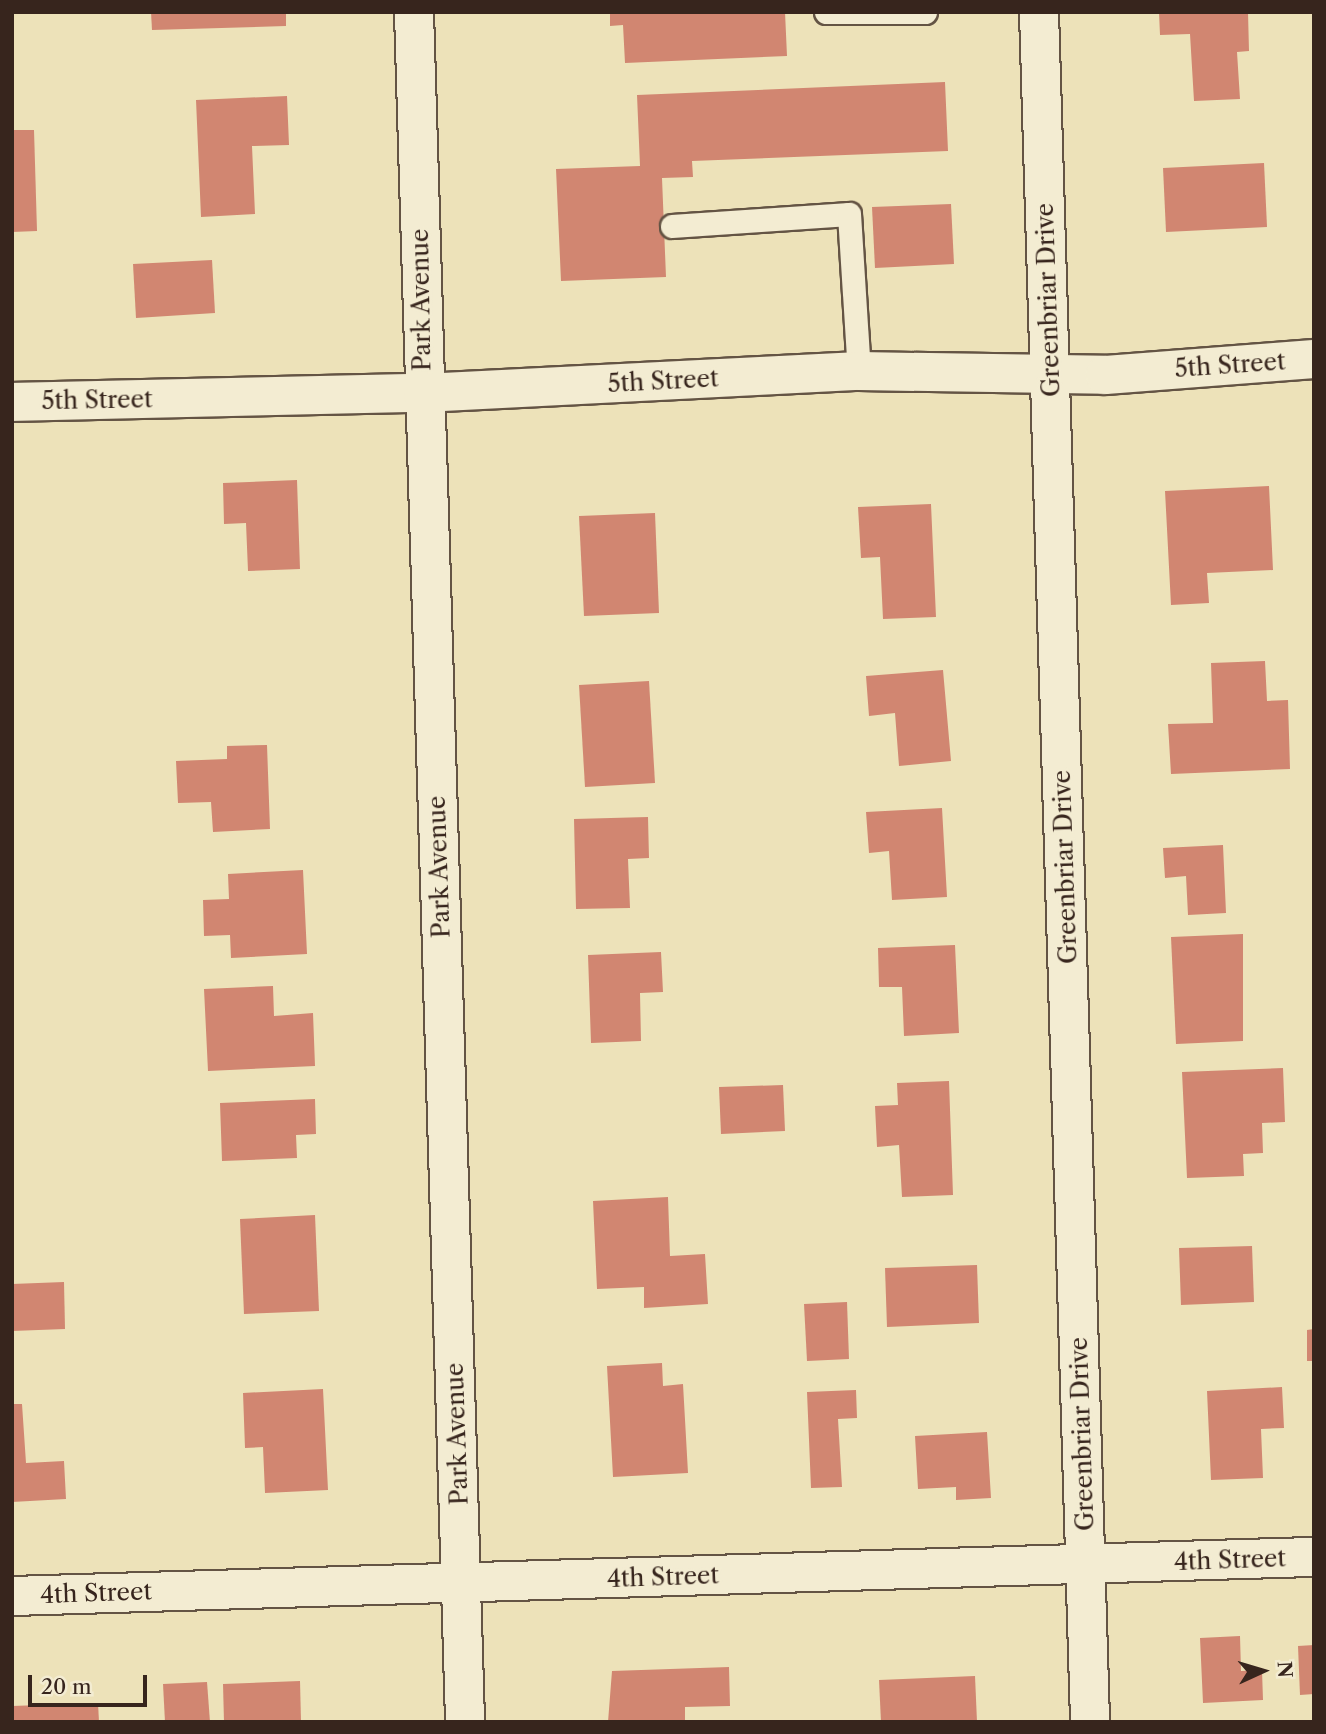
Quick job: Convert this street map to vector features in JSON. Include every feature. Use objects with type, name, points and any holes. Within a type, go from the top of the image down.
[{"type":"street","name":"Park Avenue","points":[[414,12],[465,1722]]},
{"type":"street","name":"Greenbriar Drive","points":[[1039,12],[1090,1722]]},
{"type":"street","name":"5th Street","points":[[12,402],[424,393],[859,371],[1051,371],[1105,375],[1314,359]]},
{"type":"street","name":"4th Street","points":[[12,1596],[1314,1557]]},
{"type":"lane","points":[[826,12],[925,12]]},
{"type":"lane","points":[[672,226],[849,214],[859,371]]},
{"type":"building","points":[[151,12],[286,12],[286,26],[152,30]]},
{"type":"building","points":[[610,12],[785,12],[787,56],[625,63],[623,25],[610,26]]},
{"type":"building","points":[[1159,12],[1248,12],[1249,51],[1237,52],[1240,99],[1194,101],[1190,34],[1160,35]]},
{"type":"building","points":[[945,82],[948,151],[692,161],[693,177],[662,178],[666,277],[561,281],[556,169],[640,166],[637,95]]},
{"type":"building","points":[[287,96],[289,145],[252,146],[255,214],[201,217],[196,100]]},
{"type":"building","points":[[12,130],[34,130],[37,231],[12,232]]},
{"type":"building","points":[[1264,163],[1267,227],[1166,232],[1163,168]]},
{"type":"building","points":[[951,204],[954,264],[875,268],[872,207]]},
{"type":"building","points":[[212,260],[215,313],[136,318],[133,264]]},
{"type":"building","points":[[297,480],[300,569],[248,571],[246,523],[224,524],[223,483]]},
{"type":"building","points":[[1269,486],[1273,570],[1207,573],[1209,603],[1171,605],[1165,491]]},
{"type":"building","points":[[931,504],[936,617],[883,619],[880,557],[861,558],[858,507]]},
{"type":"building","points":[[655,513],[659,613],[584,616],[579,516]]},
{"type":"building","points":[[1265,661],[1267,701],[1288,700],[1290,769],[1171,774],[1168,724],[1213,723],[1211,663]]},
{"type":"building","points":[[943,670],[951,761],[899,766],[895,713],[869,716],[866,676]]},
{"type":"building","points":[[649,681],[655,783],[585,787],[579,685]]},
{"type":"building","points":[[267,745],[270,829],[213,832],[211,802],[178,803],[176,761],[227,759],[227,746]]},
{"type":"building","points":[[942,808],[947,897],[892,900],[889,851],[869,853],[866,812]]},
{"type":"building","points":[[648,817],[649,858],[628,859],[630,908],[576,909],[574,819]]},
{"type":"building","points":[[1223,845],[1226,913],[1188,915],[1186,876],[1165,878],[1163,848]]},
{"type":"building","points":[[303,870],[307,954],[231,958],[230,935],[204,936],[203,900],[229,899],[228,874]]},
{"type":"building","points":[[1243,934],[1243,1041],[1176,1044],[1171,937]]},
{"type":"building","points":[[955,945],[959,1033],[904,1036],[902,987],[879,987],[878,948]]},
{"type":"building","points":[[661,952],[663,992],[640,993],[641,1041],[591,1043],[588,955]]},
{"type":"building","points":[[273,986],[274,1016],[313,1013],[315,1066],[208,1071],[204,989]]},
{"type":"building","points":[[1283,1068],[1285,1122],[1262,1123],[1263,1153],[1243,1154],[1244,1176],[1187,1178],[1182,1072]]},
{"type":"building","points":[[949,1081],[953,1195],[902,1197],[899,1145],[877,1147],[875,1106],[898,1105],[897,1083]]},
{"type":"building","points":[[783,1085],[785,1131],[721,1134],[719,1087]]},
{"type":"building","points":[[315,1099],[316,1134],[296,1135],[297,1158],[222,1161],[220,1103]]},
{"type":"building","points":[[668,1197],[670,1256],[705,1254],[708,1304],[644,1308],[644,1287],[597,1289],[593,1201]]},
{"type":"building","points":[[315,1215],[319,1311],[244,1314],[240,1219]]},
{"type":"building","points":[[1252,1246],[1254,1302],[1181,1305],[1179,1248]]},
{"type":"building","points":[[977,1265],[979,1323],[887,1327],[885,1268]]},
{"type":"building","points":[[64,1282],[65,1329],[12,1331],[12,1284]]},
{"type":"building","points":[[847,1302],[849,1359],[807,1361],[804,1304]]},
{"type":"building","points":[[1314,1329],[1314,1361],[1307,1361],[1307,1330]]},
{"type":"building","points":[[662,1363],[663,1386],[683,1384],[688,1473],[613,1477],[607,1366]]},
{"type":"building","points":[[1282,1387],[1284,1428],[1261,1429],[1263,1478],[1211,1480],[1207,1391]]},
{"type":"building","points":[[323,1389],[328,1490],[265,1493],[263,1447],[245,1448],[243,1393]]},
{"type":"building","points":[[856,1390],[857,1418],[838,1419],[842,1487],[811,1488],[807,1392]]},
{"type":"building","points":[[12,1404],[22,1404],[26,1463],[64,1461],[66,1499],[12,1502]]},
{"type":"building","points":[[987,1432],[991,1498],[956,1500],[956,1487],[918,1489],[915,1436]]},
{"type":"building","points":[[1240,1636],[1241,1671],[1262,1670],[1263,1700],[1203,1703],[1200,1638]]},
{"type":"building","points":[[1314,1645],[1314,1694],[1300,1695],[1298,1646]]},
{"type":"building","points":[[729,1667],[730,1706],[685,1707],[685,1722],[608,1722],[612,1671]]},
{"type":"building","points":[[975,1676],[977,1722],[881,1722],[879,1680]]},
{"type":"building","points":[[300,1681],[301,1722],[224,1722],[223,1684]]},
{"type":"building","points":[[207,1682],[210,1722],[165,1722],[163,1684]]},
{"type":"building","points":[[98,1703],[99,1722],[12,1722],[12,1706]]}]
